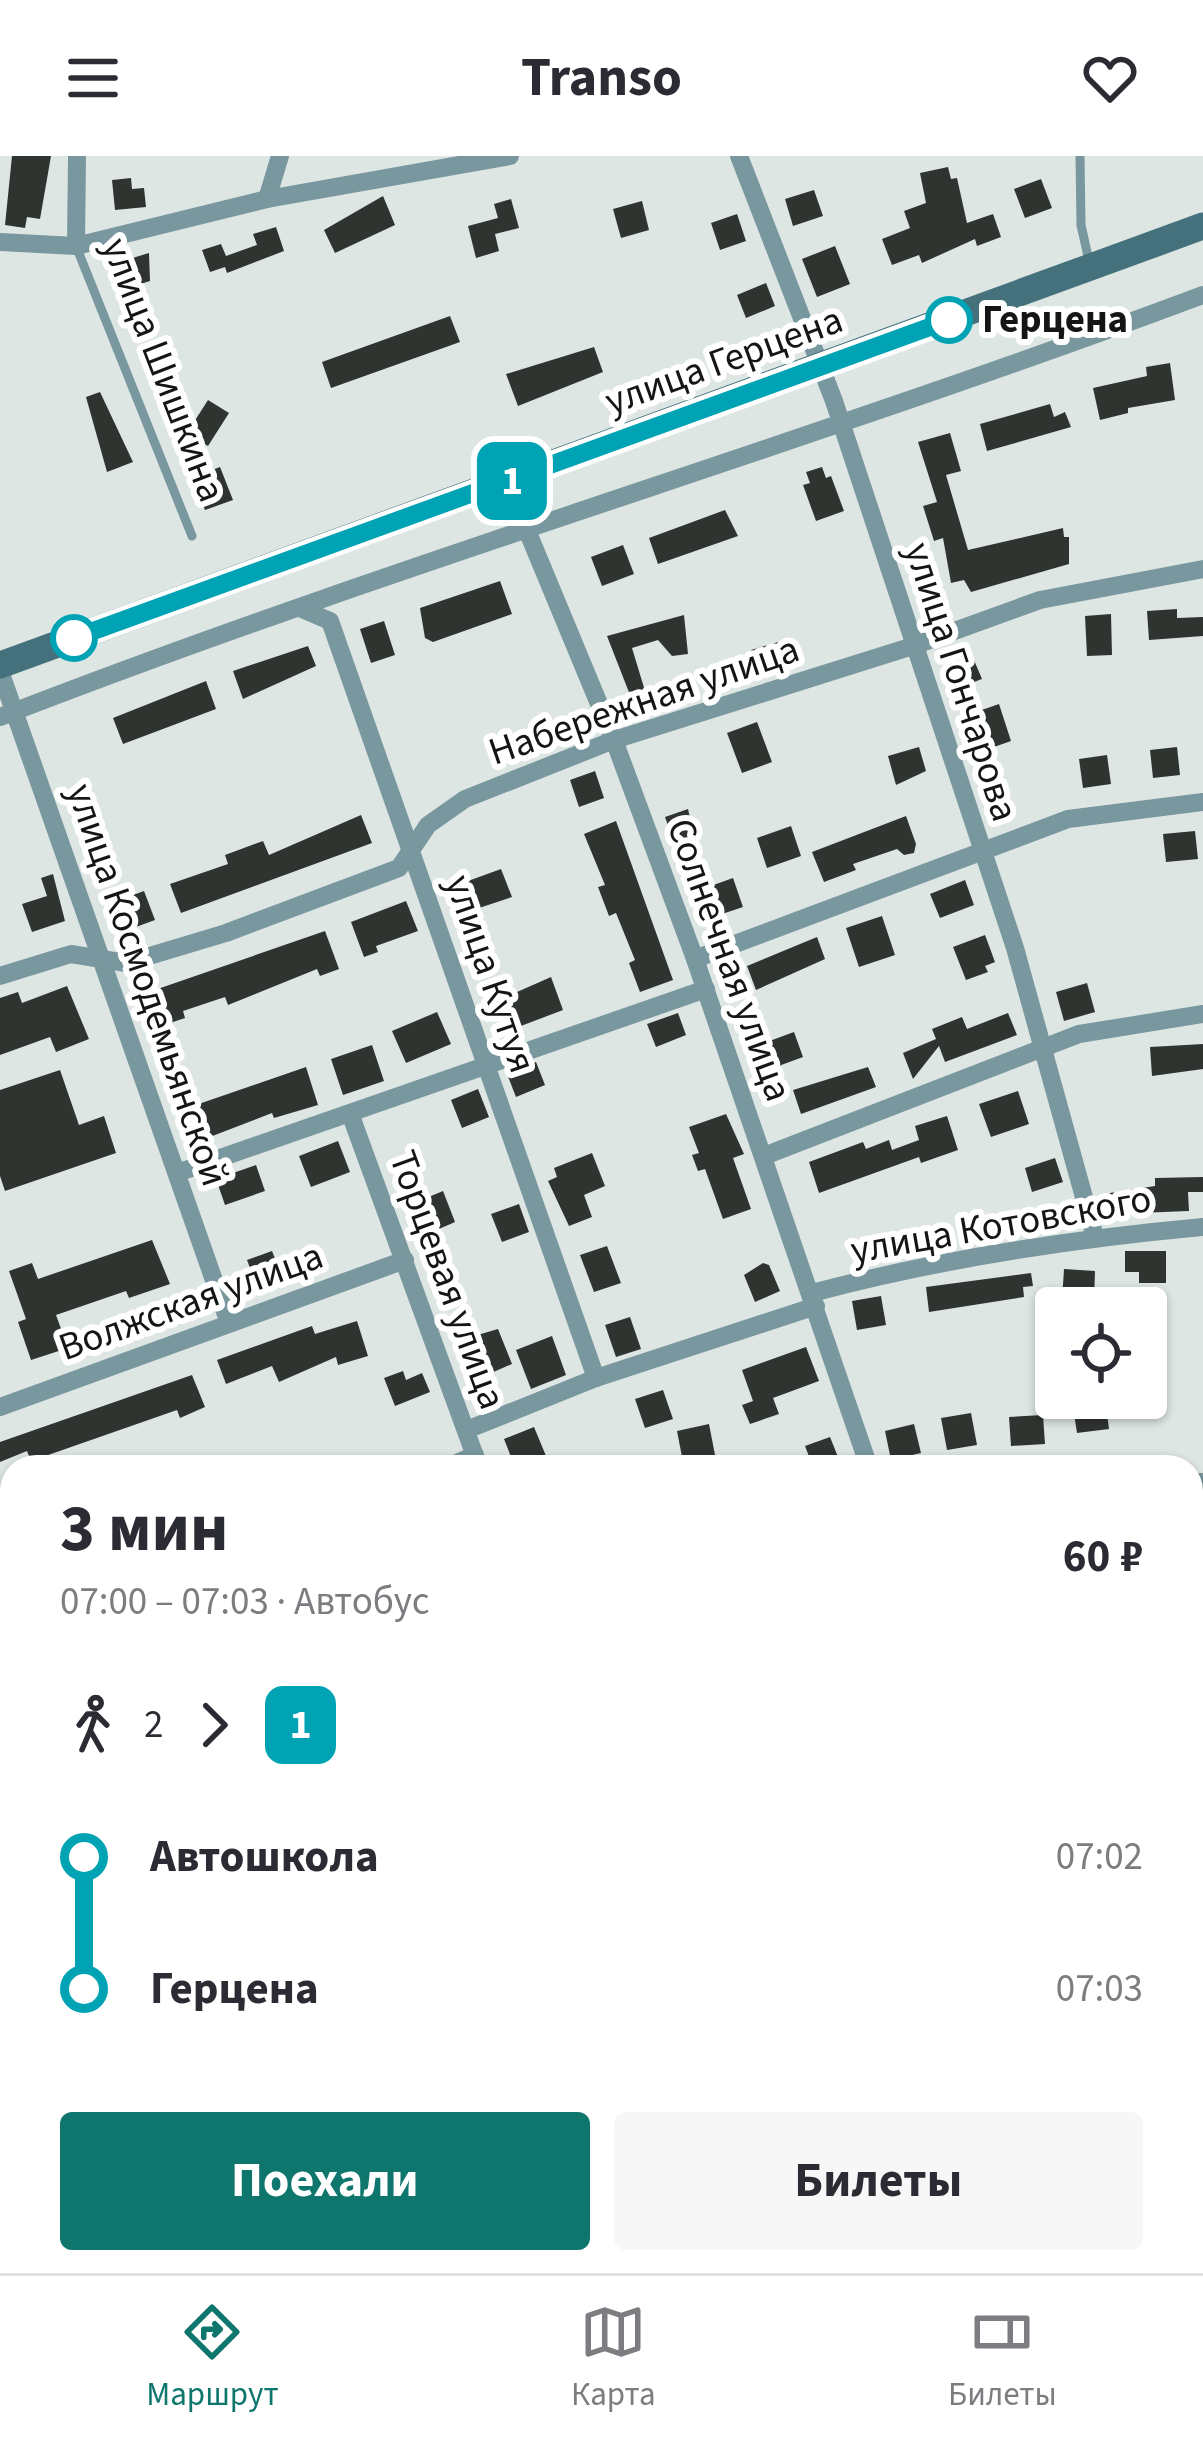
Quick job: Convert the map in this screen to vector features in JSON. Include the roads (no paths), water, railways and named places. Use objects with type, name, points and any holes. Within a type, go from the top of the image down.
[{"type":"main road","name":"улица Герцена","points":[[0,668],[1203,226]]},
{"type":"street","name":"улица Шишкина","points":[[76,247],[77,156]]},
{"type":"street","points":[[267,199],[280,156]]},
{"type":"street","points":[[0,242],[76,247],[267,199],[510,156]]},
{"type":"street","name":"улица Гончарова","points":[[739,156],[840,420],[1015,948],[1095,1237]]},
{"type":"street","points":[[8,714],[527,525],[984,377],[1203,295]]},
{"type":"street","name":"Солнечная улица","points":[[507,482],[614,740],[695,958],[865,1455]]},
{"type":"street","name":"Набережная улица","points":[[0,976],[71,954],[126,963],[226,933],[399,868],[428,825],[465,799],[614,740],[913,646],[1040,600],[1203,569]]},
{"type":"street","name":"улица Кутуя","points":[[302,609],[330,621],[596,1378]]},
{"type":"street","name":"улица Космодемьянской","points":[[0,668],[8,714],[102,960],[229,1323]]},
{"type":"street","points":[[695,958],[1068,819],[1203,802]]},
{"type":"street","points":[[177,1173],[706,989]]},
{"type":"street","points":[[764,1156],[1079,1034],[1203,1014]]},
{"type":"street","name":"Торцевая улица","points":[[351,1116],[476,1455]]},
{"type":"street","name":"улица Котовского","points":[[469,1429],[882,1274],[1095,1237],[1203,1227]]},
{"type":"street","name":"Волжская улица","points":[[0,1407],[405,1260]]},
{"type":"lane","points":[[1080,156],[1081,225],[1090,266]]},
{"type":"lane","name":"улица Шишкина","points":[[76,247],[192,536]]},
{"type":"place","name":"Герцена","points":[[949,320]]}]
